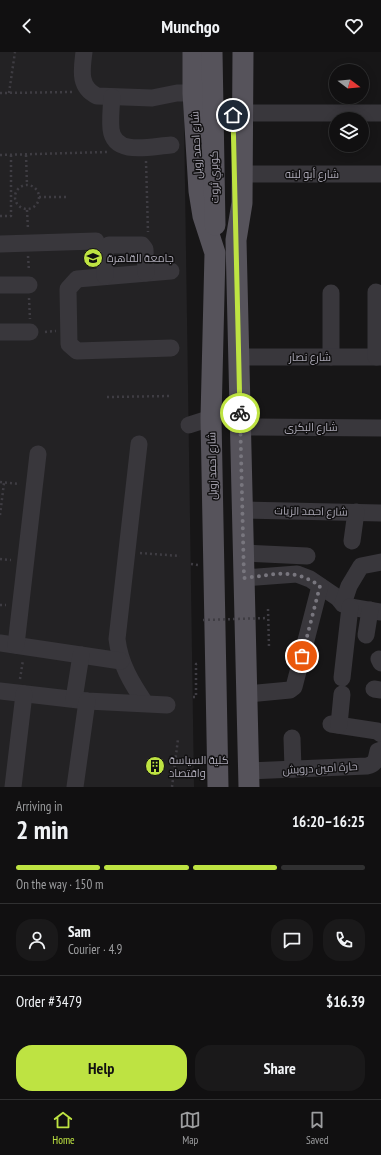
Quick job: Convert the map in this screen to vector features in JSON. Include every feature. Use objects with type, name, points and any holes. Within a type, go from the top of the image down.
[{"type":"main road","name":"شارع احمد زويل","points":[[193,52],[193,93],[200,204],[215,253],[211,418],[218,787]]},
{"type":"main road","name":"كوبري ثروت","points":[[212,52],[215,253]]},
{"type":"main road","name":"كوبري ثروت","points":[[231,52],[236,240]]},
{"type":"main road","points":[[243,52],[242,203],[236,240],[249,779]]},
{"type":"street","points":[[84,52],[82,78],[87,89],[97,96],[152,98],[177,92],[193,93]]},
{"type":"street","points":[[112,97],[111,129],[117,142],[122,146],[129,148],[171,144]]},
{"type":"street","points":[[243,113],[381,113]]},
{"type":"street","name":"شارع أبو لبنه","points":[[242,174],[381,174]]},
{"type":"street","points":[[0,244],[96,241]]},
{"type":"street","points":[[105,276],[105,250],[109,245],[136,244],[144,247],[146,273]]},
{"type":"street","points":[[171,271],[77,279],[68,289],[68,338],[72,348],[82,352],[171,348]]},
{"type":"street","points":[[0,285],[29,285]]},
{"type":"street","points":[[376,292],[378,357]]},
{"type":"street","points":[[331,293],[331,357]]},
{"type":"street","points":[[0,332],[30,332]]},
{"type":"street","name":"شارع نصار","points":[[240,357],[378,357]]},
{"type":"street","points":[[189,425],[211,418]]},
{"type":"street","name":"شارع البكرى","points":[[240,427],[381,428]]},
{"type":"street","points":[[139,444],[117,633],[121,661],[145,703]]},
{"type":"street","points":[[38,454],[13,645],[121,661]]},
{"type":"street","name":"شارع احمد الزيات","points":[[242,510],[381,513]]},
{"type":"street","points":[[352,541],[356,512]]},
{"type":"street","points":[[243,553],[307,556]]},
{"type":"street","points":[[381,562],[362,566],[349,586],[342,686],[335,724],[377,731],[381,734]]},
{"type":"street","points":[[244,578],[297,574],[310,579],[347,605],[375,611],[366,635]]},
{"type":"street","points":[[247,694],[290,690],[294,687],[320,586]]},
{"type":"street","points":[[76,787],[81,655]]},
{"type":"street","points":[[0,691],[80,700],[167,705]]},
{"type":"street","points":[[13,787],[21,693]]},
{"type":"street","points":[[292,738],[293,769]]},
{"type":"street","name":"حارة امين درويش","points":[[249,779],[293,769],[373,764],[377,759],[378,751],[381,750],[381,746]]},
{"type":"path","points":[[8,93],[15,52]]},
{"type":"path","points":[[0,93],[65,93],[87,89]]},
{"type":"path","points":[[0,156],[104,153],[122,146]]},
{"type":"path","points":[[144,247],[148,235],[146,147]]},
{"type":"path","points":[[0,216],[11,216],[11,155]]},
{"type":"path","points":[[26,155],[27,186]]},
{"type":"path","points":[[27,186],[36,189],[39,197],[36,206],[27,210],[19,206],[16,202],[16,193],[22,187],[27,186]]},
{"type":"path","points":[[39,197],[67,197]]},
{"type":"path","points":[[107,397],[171,396]]},
{"type":"path","points":[[0,482],[34,486]]},
{"type":"path","points":[[0,515],[4,483]]},
{"type":"path","points":[[126,552],[180,556]]},
{"type":"path","points":[[268,609],[269,647]]},
{"type":"path","points":[[203,620],[268,618]]},
{"type":"path","points":[[13,645],[21,693]]},
{"type":"path","points":[[193,697],[196,697],[196,664]]},
{"type":"path","points":[[172,787],[178,739]]},
{"type":"shaded area","name":"جامعة القاهرة","points":[[0,52],[183,52],[194,787],[0,787]]},
{"type":"way so far","points":[[240,413],[244,578],[297,574],[310,579],[320,586],[302,656]]},
{"type":"place","name":"جامعة القاهرة","points":[[93,258]]},
{"type":"place","name":"كلية السياسة واقتصاد","points":[[155,766]]},
{"type":"route","points":[[233,115],[240,357],[240,413]]}]
